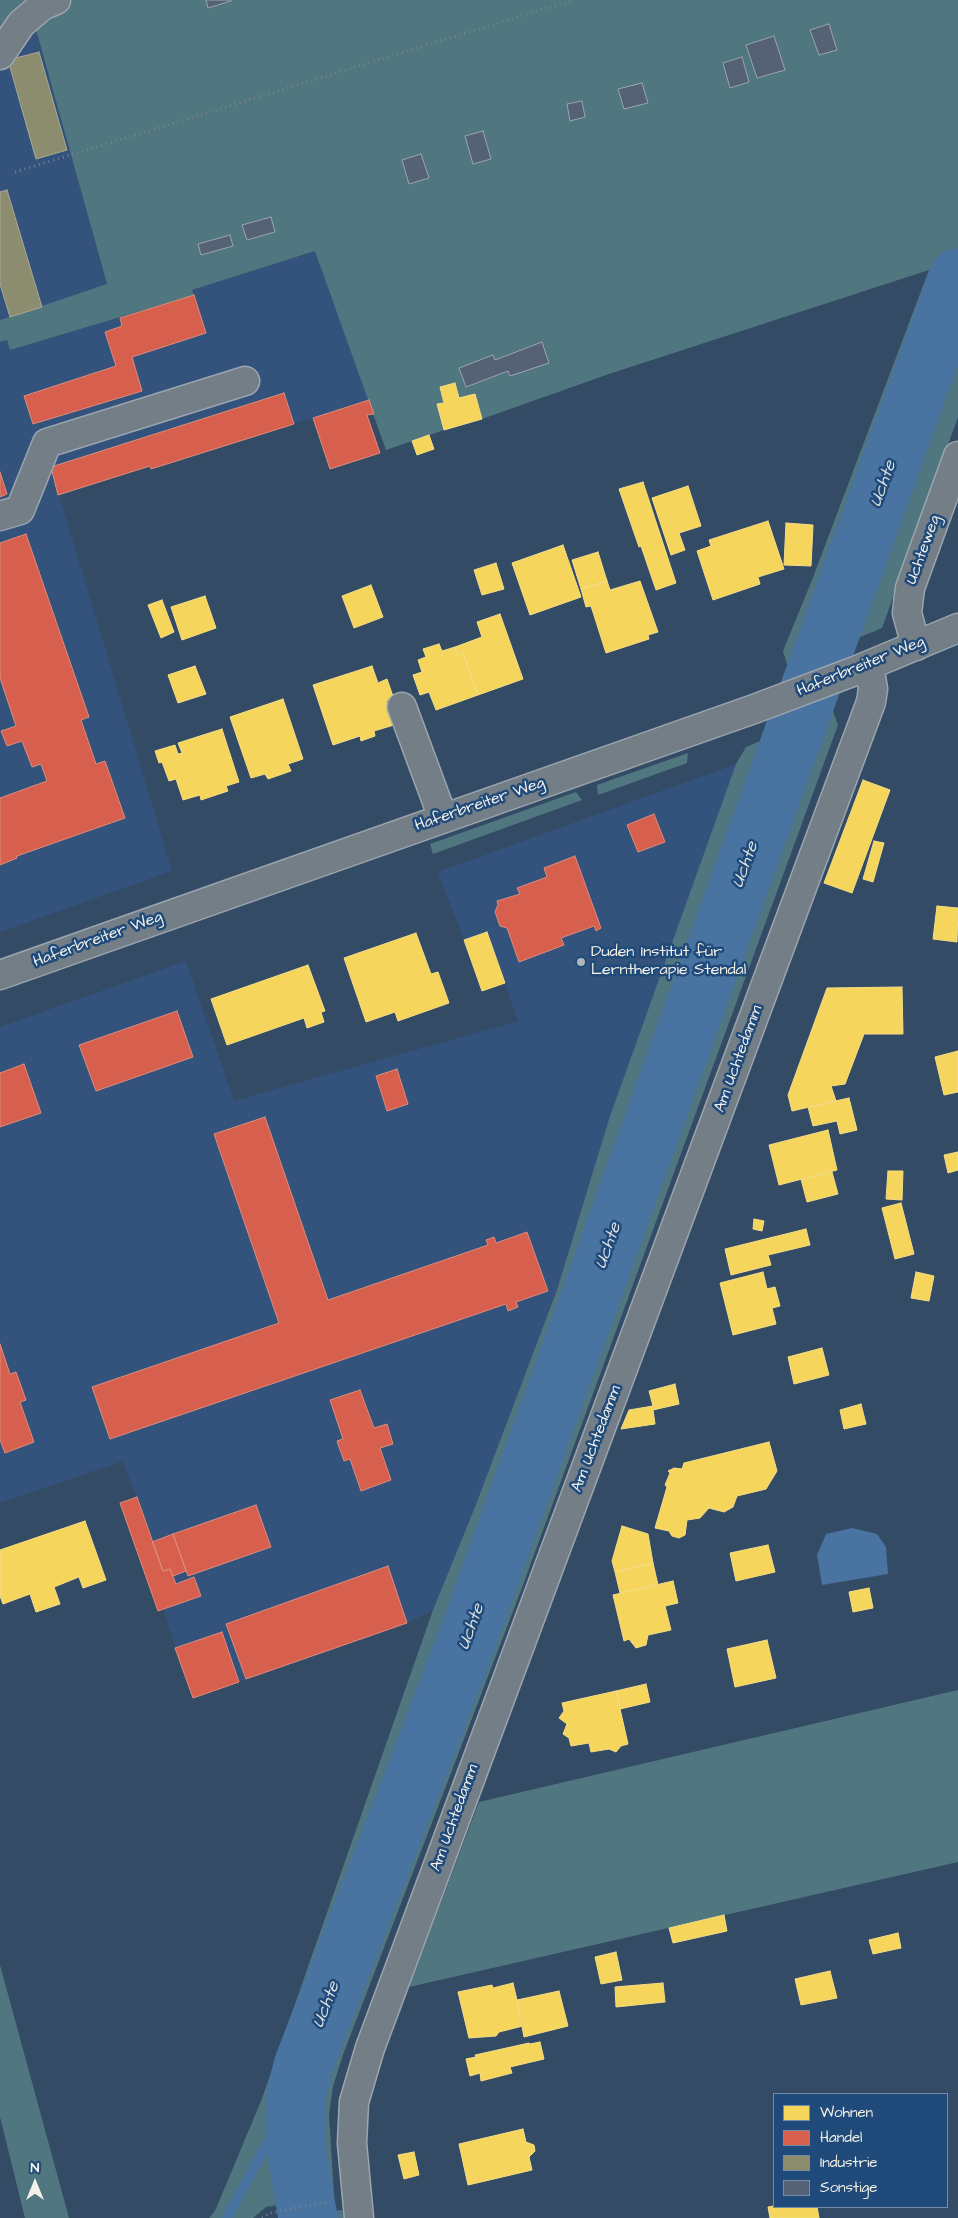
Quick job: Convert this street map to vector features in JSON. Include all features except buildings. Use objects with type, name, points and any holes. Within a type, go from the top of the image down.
[{"type":"street","points":[[0,55],[21,24],[42,6],[56,0]]},
{"type":"street","points":[[0,516],[20,510],[47,443],[246,381]]},
{"type":"street","name":"Uchteweg","points":[[916,646],[907,613],[910,588],[958,456]]},
{"type":"street","name":"Haferbreiter Weg","points":[[0,975],[754,709],[862,668],[958,628]]},
{"type":"street","name":"Am Uchtedamm","points":[[359,2218],[352,2143],[354,2102],[370,2048],[871,702],[873,689],[862,668]]},
{"type":"street","points":[[402,707],[443,818]]},
{"type":"path","points":[[15,172],[573,0]]},
{"type":"path","points":[[262,2218],[270,2213],[333,2201]]},
{"type":"shaded area","points":[[35,27],[107,285],[0,320],[0,71],[18,42]]},
{"type":"shaded area","points":[[316,251],[369,400],[151,469],[150,466],[59,495],[172,871],[0,932],[0,342],[7,340],[10,350],[194,295],[192,290]]},
{"type":"shaded area","points":[[736,764],[609,1119],[557,1290],[475,1507],[433,1610],[407,1623],[193,1698],[163,1609],[201,1595],[194,1578],[176,1584],[170,1569],[163,1571],[123,1461],[0,1503],[0,1027],[186,961],[234,1101],[518,1021],[487,932],[464,940],[438,872]]},
{"type":"shaded area","points":[[852,1528],[877,1534],[886,1547],[888,1574],[822,1585],[817,1555],[826,1534]]},
{"type":"green space","points":[[0,0],[958,0],[958,417],[882,628],[788,667],[783,651],[812,580],[929,270],[609,374],[482,419],[386,450],[315,251],[192,290],[194,295],[10,350],[7,340],[0,342],[0,320],[107,284],[30,8],[0,41]]},
{"type":"green space","points":[[833,711],[838,725],[520,1593],[344,2052],[333,2086],[329,2115],[334,2195],[266,2207],[253,2218],[209,2218],[215,2211],[261,2101],[433,1610],[475,1507],[557,1290],[609,1119],[736,764],[746,747]]},
{"type":"green space","points":[[688,753],[687,763],[598,795],[597,785]]},
{"type":"green space","points":[[576,792],[582,800],[433,854],[430,844]]},
{"type":"green space","points":[[958,1690],[958,1862],[409,1987],[479,1802]]},
{"type":"green space","points":[[0,1965],[69,2218],[25,2218],[0,2117]]},
{"type":"green space","points":[[342,2210],[344,2218],[283,2218]]},
{"type":"waterway","name":"Uchte","points":[[308,2218],[296,2148],[296,2095],[303,2066],[462,1653],[958,278]]},
{"type":"waterway","points":[[227,2218],[279,2121],[296,2095]]},
{"type":"place","name":"Duden Institut für Lerntherapie Stendal","points":[[581,962]]}]
